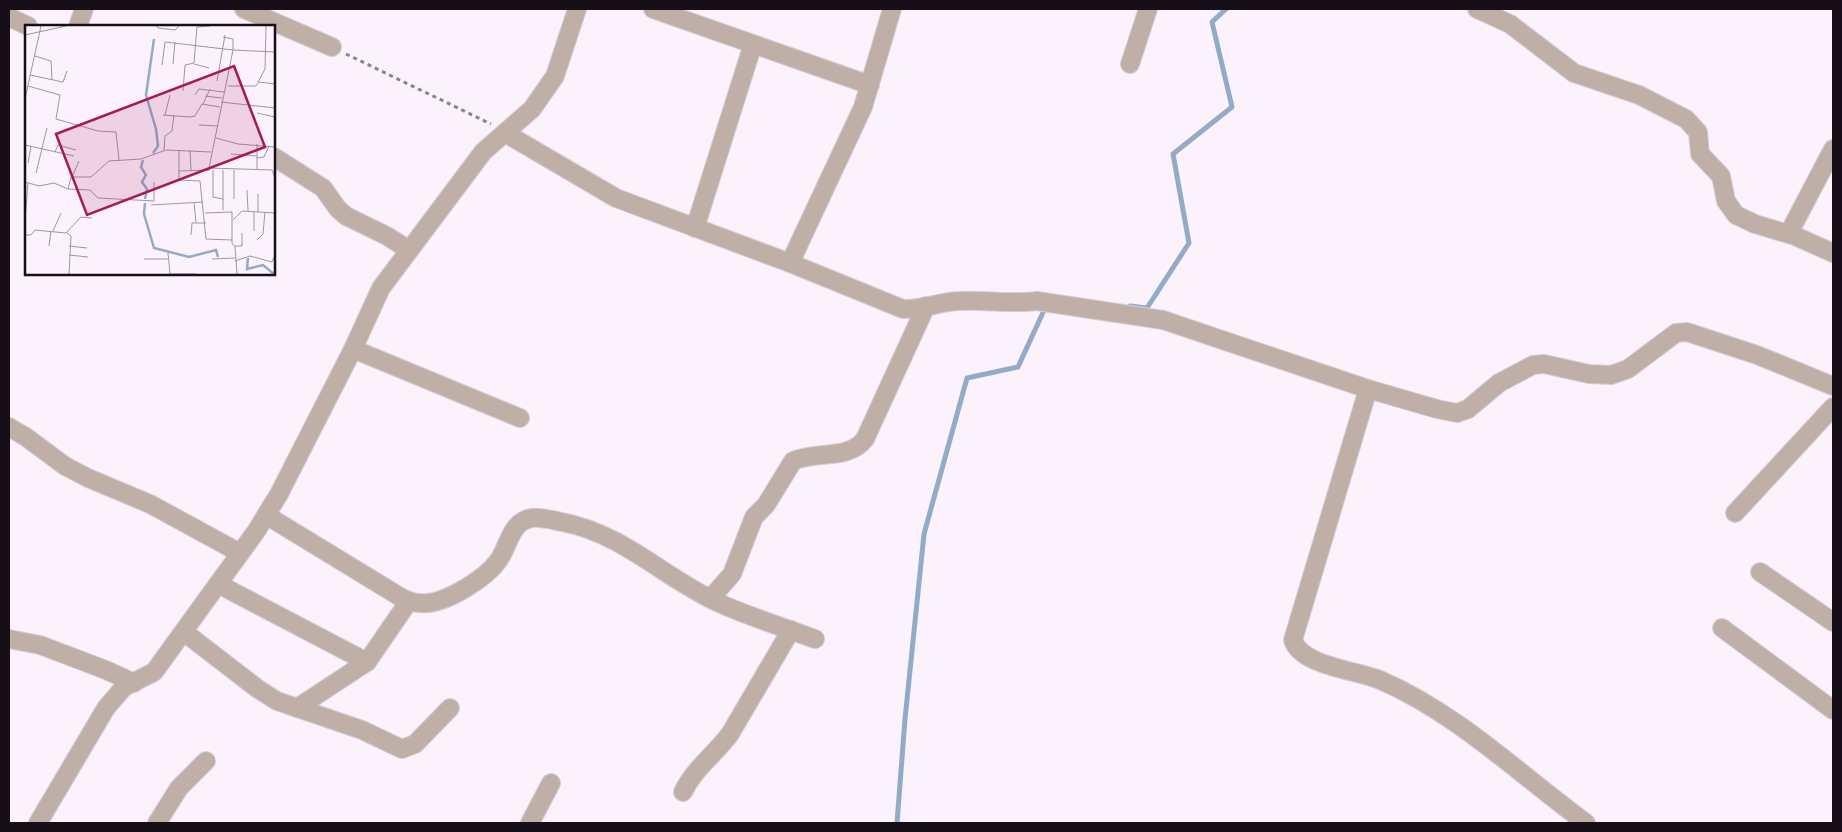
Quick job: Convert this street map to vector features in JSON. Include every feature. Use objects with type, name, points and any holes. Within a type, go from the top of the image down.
[{"type":"street","points":[[78,25],[84,9]]},
{"type":"street","points":[[244,9],[332,47]]},
{"type":"street","points":[[38,823],[106,708],[124,687],[154,672],[266,516],[354,349],[381,288],[483,152],[532,109],[555,76],[577,9]]},
{"type":"street","points":[[653,9],[870,85]]},
{"type":"street","points":[[790,263],[863,107],[892,9]]},
{"type":"street","points":[[1130,64],[1148,9]]},
{"type":"street","points":[[1477,9],[1510,24],[1574,73],[1639,95],[1686,119],[1698,132],[1700,154],[1721,176],[1729,208],[1744,219],[1789,233],[1833,253]]},
{"type":"street","points":[[9,16],[26,25]]},
{"type":"street","points":[[696,228],[753,44]]},
{"type":"street","points":[[505,133],[616,198],[790,263],[903,309],[960,301],[1019,303],[1038,301],[1163,320],[1368,389],[1457,413],[1468,409],[1499,383],[1533,365],[1544,364],[1589,374],[1611,375],[1628,369],[1676,332],[1687,332],[1774,361],[1833,386]]},
{"type":"street","points":[[1789,233],[1833,149]]},
{"type":"street","points":[[275,158],[323,188],[338,209],[346,216],[387,236],[409,250]]},
{"type":"street","points":[[711,598],[732,574],[754,517],[766,505],[793,461],[800,457],[848,452],[858,448],[865,439],[926,306]]},
{"type":"street","points":[[354,349],[520,418]]},
{"type":"street","points":[[1368,389],[1293,640],[1296,648],[1314,660],[1378,679],[1428,706],[1476,738],[1586,823]]},
{"type":"street","points":[[1735,513],[1833,407]]},
{"type":"street","points":[[9,427],[73,470],[150,504],[240,553]]},
{"type":"street","points":[[266,516],[409,601],[427,603],[437,601],[462,590],[494,567],[515,528],[523,521],[537,518],[576,525],[596,531],[642,556],[711,598],[815,639]]},
{"type":"street","points":[[1760,572],[1833,622]]},
{"type":"street","points":[[218,584],[367,662]]},
{"type":"street","points":[[297,708],[367,662],[409,601]]},
{"type":"street","points":[[1722,628],[1833,710]]},
{"type":"street","points":[[682,792],[692,776],[730,734],[791,630]]},
{"type":"street","points":[[184,632],[258,689],[277,701],[362,730],[402,749],[415,744],[450,708]]},
{"type":"street","points":[[9,639],[40,645],[106,670],[134,683]]},
{"type":"street","points":[[157,823],[180,788],[206,761]]},
{"type":"street","points":[[530,823],[551,783]]},
{"type":"path","points":[[332,47],[487,121],[505,133]]},
{"type":"waterway","points":[[1130,306],[1147,308],[1189,243],[1173,154],[1232,107],[1212,22],[1226,9]]},
{"type":"waterway","points":[[897,823],[905,719],[924,534],[967,378],[1018,367],[1046,306]]}]
